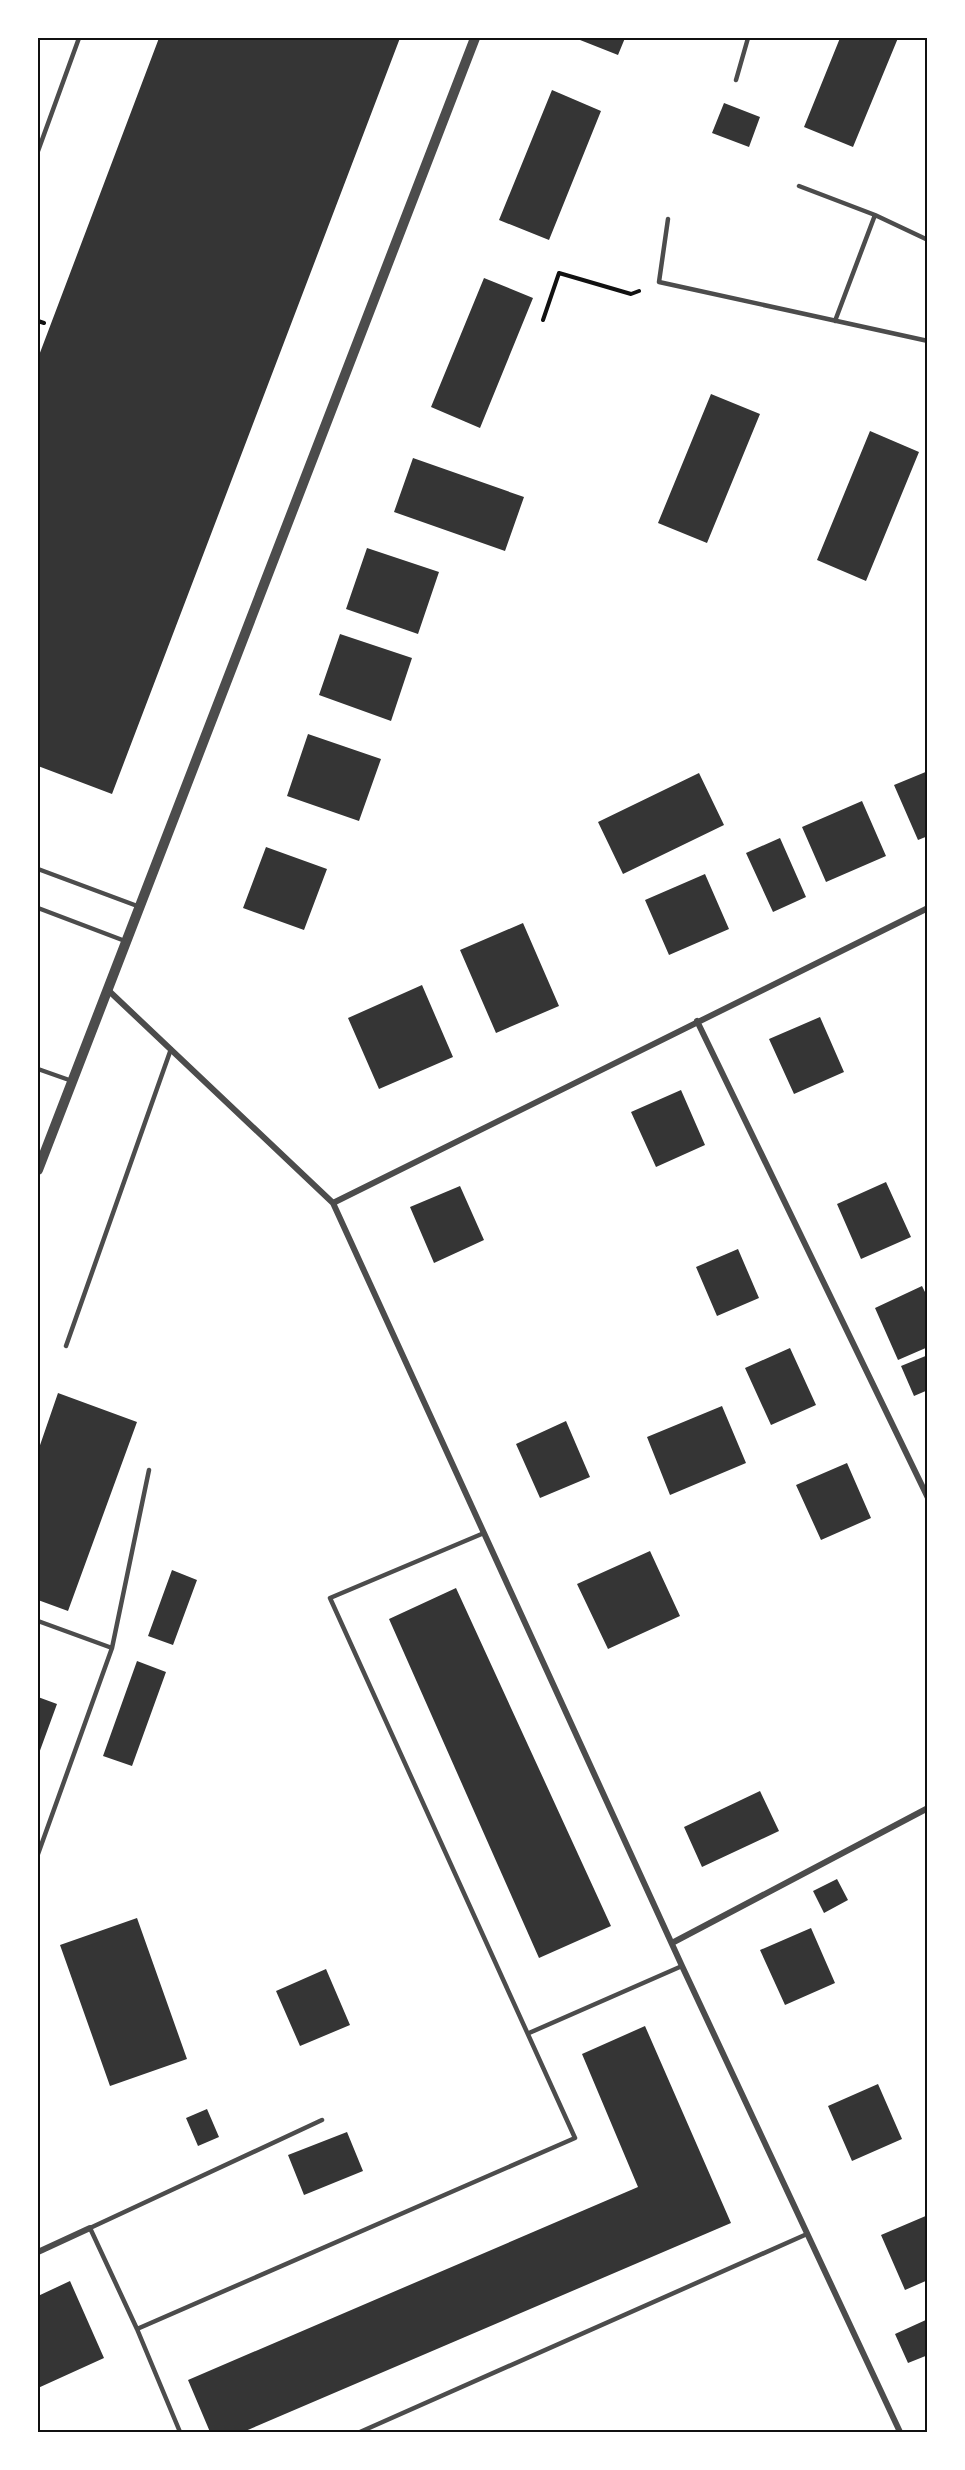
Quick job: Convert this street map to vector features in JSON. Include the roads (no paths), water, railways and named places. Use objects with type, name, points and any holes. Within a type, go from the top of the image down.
[{"type":"street","points":[[38,1170],[476,38]]},
{"type":"street","points":[[333,1203],[927,908]]},
{"type":"street","points":[[108,990],[333,1203],[682,1966],[900,2433]]},
{"type":"street","points":[[697,1021],[927,1498]]},
{"type":"street","points":[[672,1942],[927,1808]]},
{"type":"street","points":[[38,2252],[90,2228]]},
{"type":"lane","points":[[38,151],[79,38]]},
{"type":"lane","points":[[736,80],[748,38]]},
{"type":"lane","points":[[799,186],[875,215],[927,240]]},
{"type":"lane","points":[[834,321],[875,215]]},
{"type":"lane","points":[[668,219],[659,282],[927,341]]},
{"type":"lane","points":[[38,869],[140,907]]},
{"type":"lane","points":[[38,908],[126,941]]},
{"type":"lane","points":[[66,1346],[171,1049]]},
{"type":"lane","points":[[38,1069],[72,1081]]},
{"type":"lane","points":[[38,1854],[112,1648],[149,1470]]},
{"type":"lane","points":[[137,2329],[574,2138],[529,2033],[330,1598],[484,1533]]},
{"type":"lane","points":[[38,1622],[112,1648]]},
{"type":"lane","points":[[529,2033],[682,1966]]},
{"type":"lane","points":[[180,2433],[137,2329],[90,2228],[322,2120]]},
{"type":"lane","points":[[360,2433],[807,2234]]}]
